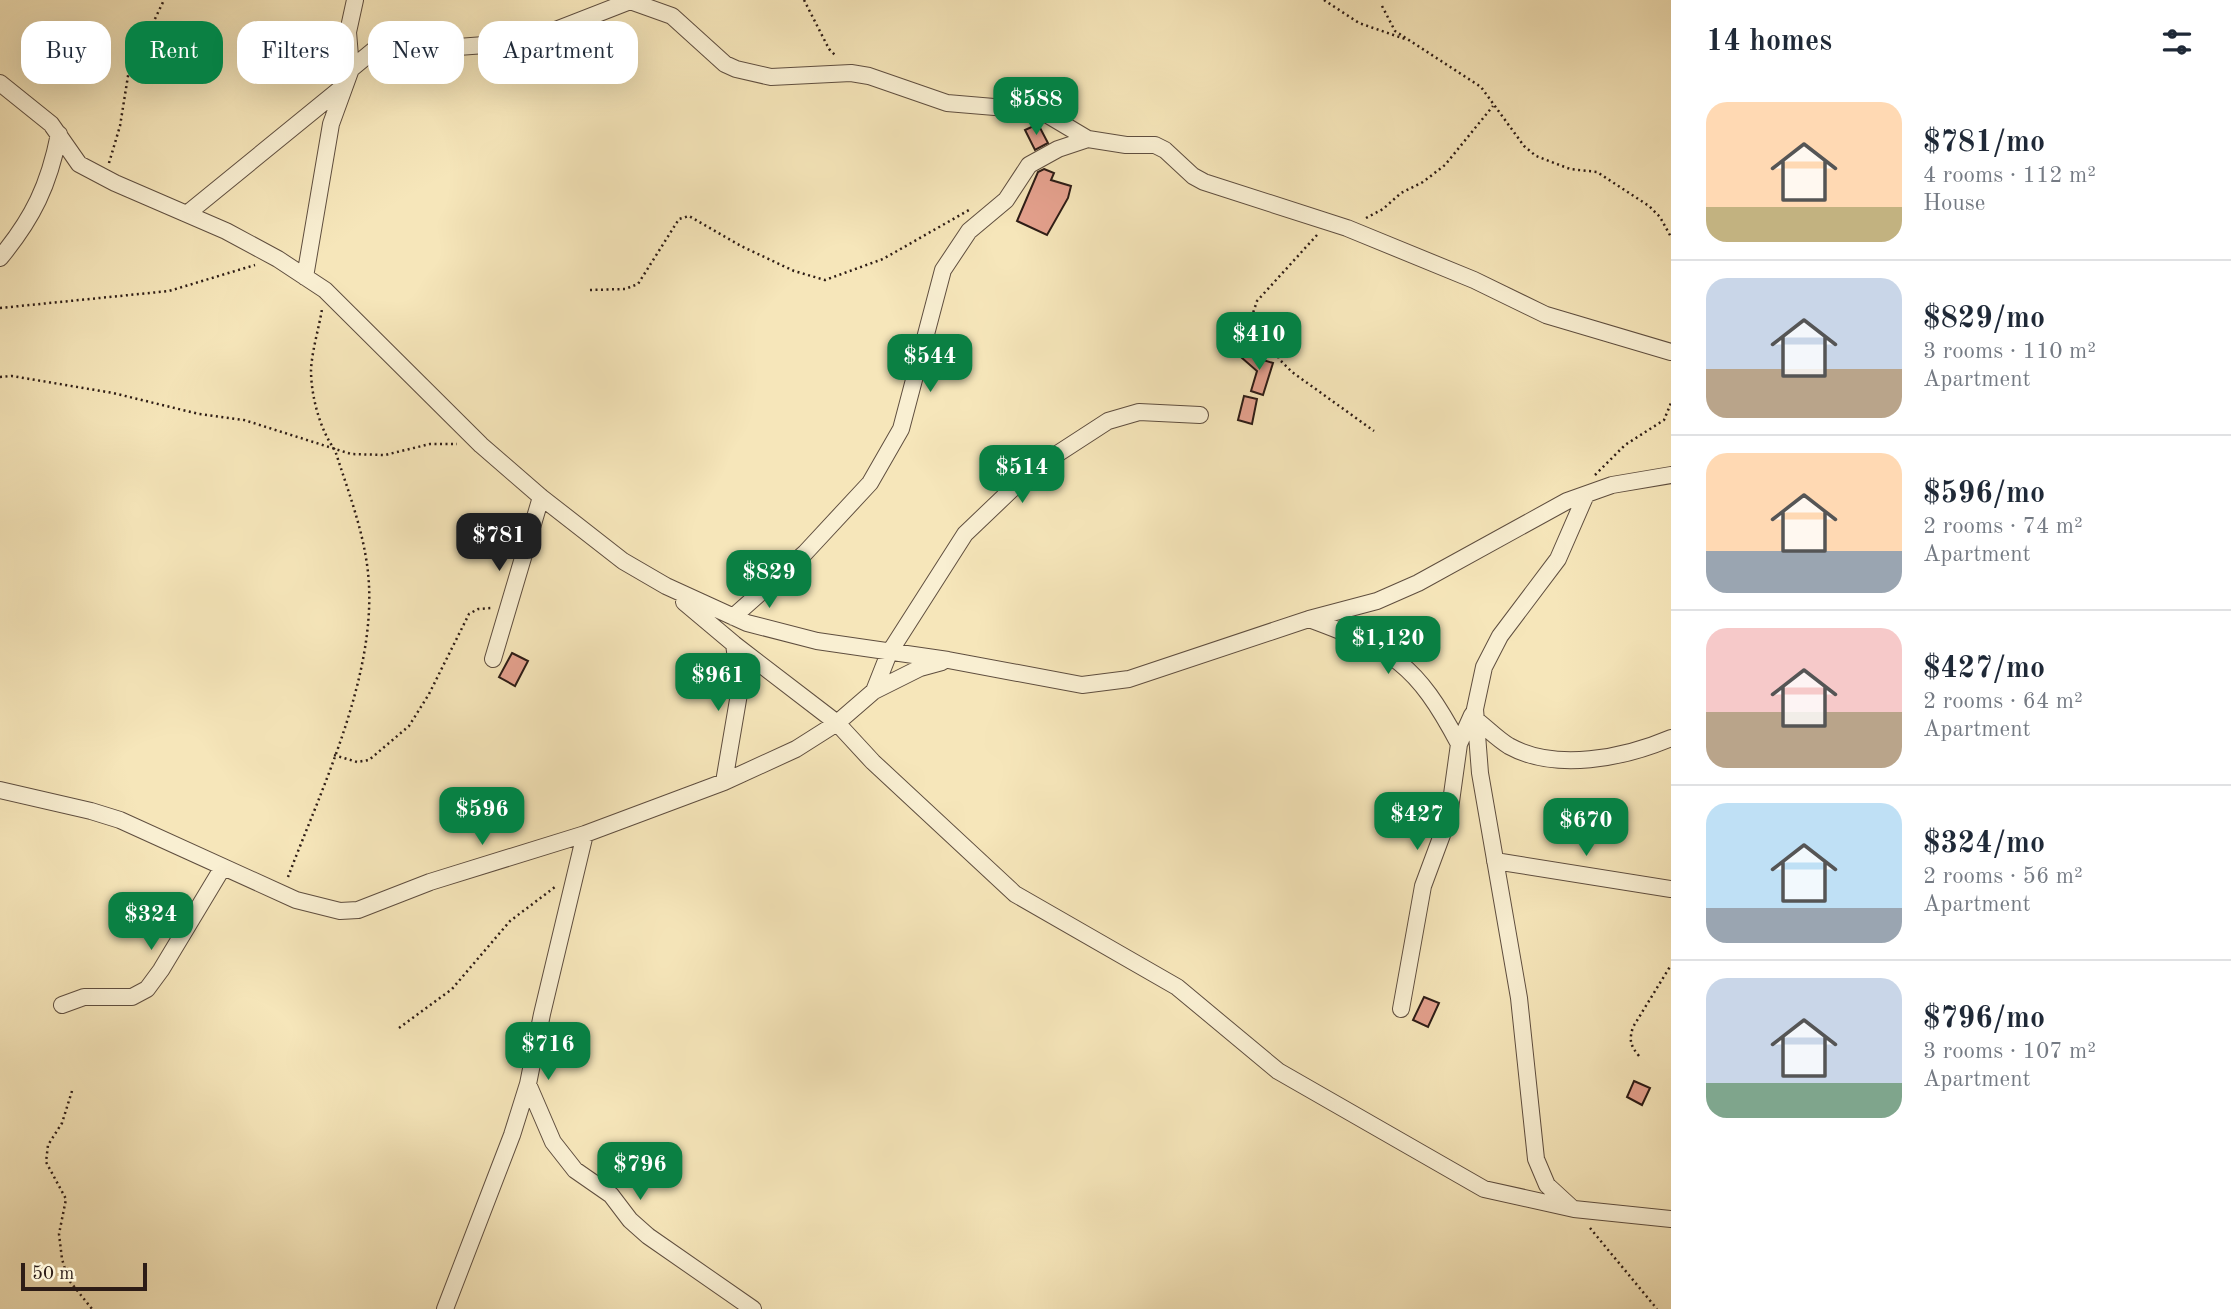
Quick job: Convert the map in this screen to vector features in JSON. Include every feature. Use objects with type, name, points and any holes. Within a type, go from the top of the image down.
[{"type":"street","points":[[350,21],[355,0]]},
{"type":"street","points":[[354,71],[374,50],[384,47],[458,47],[525,42],[630,1],[672,16],[725,64],[749,74],[771,77],[841,72],[869,76],[947,103],[1041,111],[1088,139],[1126,145],[1155,145],[1204,182],[1341,226],[1474,280],[1546,315],[1671,352]]},
{"type":"street","points":[[0,83],[43,116],[59,134],[75,161],[104,178],[188,213],[278,259],[325,290],[481,445],[541,497],[623,561],[666,586],[747,624],[817,641],[948,660],[1071,683],[1104,684],[1129,679],[1309,618],[1377,601],[1418,583],[1567,501],[1585,497],[1612,485],[1671,475]]},
{"type":"street","points":[[188,213],[340,84]]},
{"type":"street","points":[[305,277],[326,148],[346,84]]},
{"type":"street","points":[[0,258],[22,232],[45,190],[59,134]]},
{"type":"street","points":[[733,617],[806,553],[870,483],[901,429],[943,270],[969,230],[1006,200],[1029,165],[1058,149],[1088,139]]},
{"type":"street","points":[[874,691],[889,653],[965,534],[1031,471],[1108,421],[1139,412],[1200,415]]},
{"type":"street","points":[[493,659],[541,497]]},
{"type":"street","points":[[1574,1209],[1547,1185],[1536,1159],[1519,998],[1480,773],[1475,714],[1479,686],[1489,657],[1500,636],[1558,559],[1585,497]]},
{"type":"street","points":[[666,586],[734,644],[836,723],[873,762],[1014,894],[1177,988],[1278,1071],[1484,1189],[1574,1209],[1671,1219]]},
{"type":"street","points":[[1309,618],[1367,640],[1388,652],[1413,672],[1459,744]]},
{"type":"street","points":[[724,782],[740,688],[734,644]]},
{"type":"street","points":[[0,790],[91,810],[120,820],[282,893],[323,908],[358,910],[430,882],[585,834],[724,782],[796,749],[836,723],[874,691],[920,668],[948,660]]},
{"type":"street","points":[[1475,714],[1507,745],[1532,755],[1556,760],[1624,754],[1671,738]]},
{"type":"street","points":[[1401,1009],[1423,886],[1452,807],[1459,744],[1475,714]]},
{"type":"street","points":[[445,1309],[512,1135],[528,1084],[585,834]]},
{"type":"street","points":[[1495,861],[1671,889]]},
{"type":"street","points":[[62,1004],[84,997],[132,997],[147,989],[223,867]]},
{"type":"street","points":[[528,1084],[553,1142],[575,1170],[611,1195],[630,1220],[648,1236],[753,1309]]},
{"type":"path","points":[[104,178],[120,126],[132,51],[153,23],[164,0]]},
{"type":"path","points":[[804,0],[828,48],[838,58]]},
{"type":"path","points":[[1324,0],[1359,23],[1408,40]]},
{"type":"path","points":[[1382,6],[1395,31],[1473,81],[1524,146],[1536,156],[1570,169],[1597,172],[1649,206],[1660,217],[1671,237]]},
{"type":"path","points":[[1374,431],[1292,372],[1279,359],[1272,339],[1252,316],[1257,301],[1318,234],[1384,209],[1401,193],[1423,182],[1445,165],[1493,105]]},
{"type":"path","points":[[590,290],[625,289],[638,284],[679,219],[684,216],[689,216],[741,246],[794,271],[825,281],[883,259],[965,211],[974,210],[988,216]]},
{"type":"path","points":[[0,308],[169,291],[231,270],[278,259]]},
{"type":"path","points":[[282,893],[354,705],[360,678],[368,605],[366,559],[335,450],[326,437],[315,396],[312,370],[325,290]]},
{"type":"path","points":[[0,377],[12,376],[113,393],[199,414],[244,420],[335,450],[371,456],[430,444],[481,445]]},
{"type":"path","points":[[1585,497],[1597,469],[1625,445],[1664,420],[1671,403]]},
{"type":"path","points":[[334,755],[357,762],[369,760],[409,726],[429,694],[469,614],[478,609],[508,607]]},
{"type":"path","points":[[399,1028],[452,989],[522,910],[576,873]]},
{"type":"path","points":[[1639,1056],[1631,1046],[1629,1037],[1671,965]]},
{"type":"path","points":[[72,1091],[62,1123],[47,1145],[46,1162],[52,1178],[66,1199],[59,1234],[68,1279],[92,1309]]},
{"type":"path","points":[[1574,1209],[1657,1309]]},
{"type":"building","points":[[1038,124],[1048,143],[1035,150],[1025,130]]},
{"type":"building","points":[[1044,169],[1054,173],[1051,180],[1071,186],[1068,198],[1047,235],[1017,221],[1038,172]]},
{"type":"building","points":[[1234,351],[1273,363],[1263,395],[1251,391],[1257,371]]},
{"type":"building","points":[[1244,396],[1257,399],[1252,424],[1238,420]]},
{"type":"building","points":[[512,653],[528,661],[515,686],[499,677]]},
{"type":"building","points":[[1424,997],[1439,1003],[1428,1027],[1413,1020]]},
{"type":"building","points":[[1634,1081],[1650,1088],[1642,1105],[1627,1097]]}]
